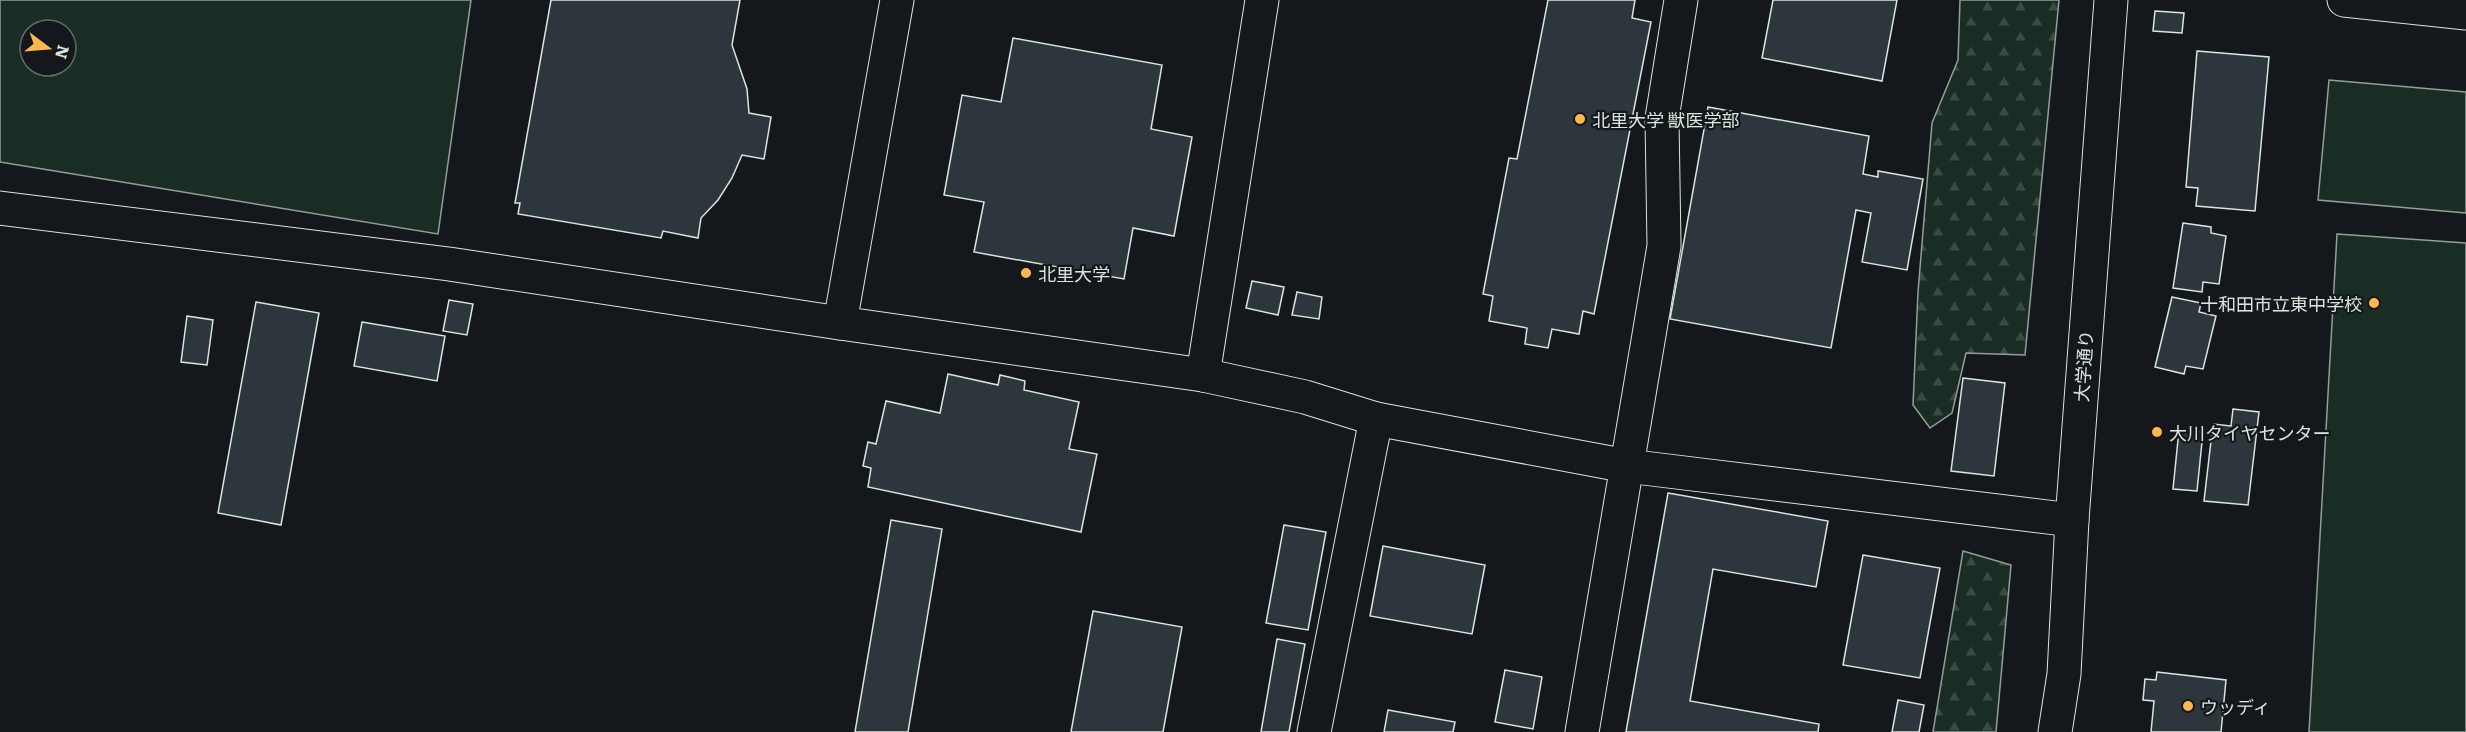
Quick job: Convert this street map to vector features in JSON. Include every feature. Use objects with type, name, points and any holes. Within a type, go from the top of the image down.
[{"type":"street","points":[[840,323],[897,0]]},
{"type":"street","points":[[1203,375],[1262,0]]},
{"type":"street","points":[[1582,732],[1664,246],[1662,118],[1681,0]]},
{"type":"street","name":"大学通り","points":[[2055,732],[2064,674],[2072,520],[2111,0]]},
{"type":"street","points":[[2344,0],[2466,13]]},
{"type":"street","points":[[0,208],[449,264],[1203,375],[1305,397],[1376,419],[1627,466],[2072,520]]},
{"type":"street","points":[[1314,732],[1376,419]]},
{"type":"green space","points":[[0,0],[471,0],[438,234],[0,162]]},
{"type":"green space","points":[[1960,0],[2059,0],[2025,355],[1966,353],[1952,413],[1930,428],[1913,405],[1918,292],[1932,123],[1958,60]]},
{"type":"green space","points":[[2329,80],[2466,92],[2466,213],[2318,200]]},
{"type":"green space","points":[[2337,234],[2466,243],[2466,732],[2309,732]]},
{"type":"green space","points":[[1963,551],[2011,565],[1996,732],[1933,732]]},
{"type":"building","points":[[551,0],[740,0],[732,45],[747,89],[749,113],[771,117],[764,159],[742,155],[732,178],[718,200],[701,218],[698,238],[663,231],[661,238],[518,214],[520,203],[515,203]]},
{"type":"building","points":[[1548,0],[1635,0],[1632,18],[1651,22],[1594,314],[1583,311],[1579,334],[1552,329],[1548,348],[1525,344],[1527,328],[1489,321],[1493,296],[1483,294],[1509,158],[1517,159]]},
{"type":"building","points":[[1773,0],[1897,0],[1882,81],[1762,58]]},
{"type":"building","points":[[2155,11],[2184,13],[2182,33],[2153,31]]},
{"type":"building","points":[[1013,38],[1162,65],[1151,129],[1192,137],[1174,236],[1133,228],[1124,279],[974,252],[984,202],[944,195],[962,95],[1001,102]]},
{"type":"building","points":[[2197,51],[2269,57],[2255,211],[2196,206],[2198,188],[2186,187]]},
{"type":"building","points":[[1708,107],[1869,136],[1863,174],[1878,177],[1878,171],[1923,179],[1907,270],[1862,262],[1871,213],[1856,210],[1831,348],[1670,319]]},
{"type":"building","points":[[2183,223],[2211,227],[2211,233],[2226,236],[2219,284],[2203,282],[2202,292],[2173,288]]},
{"type":"building","points":[[1252,281],[1284,287],[1278,315],[1246,308]]},
{"type":"building","points":[[1297,292],[1322,297],[1319,319],[1292,315]]},
{"type":"building","points":[[2172,297],[2201,303],[2199,312],[2216,316],[2203,369],[2186,366],[2184,374],[2155,367]]},
{"type":"building","points":[[449,300],[473,304],[467,335],[443,331]]},
{"type":"building","points":[[256,302],[319,313],[281,525],[218,513]]},
{"type":"building","points":[[187,316],[213,320],[207,365],[181,362]]},
{"type":"building","points":[[362,322],[445,336],[437,381],[354,366]]},
{"type":"building","points":[[948,374],[998,385],[1000,375],[1025,381],[1024,390],[1079,402],[1069,449],[1097,454],[1081,532],[868,487],[871,468],[863,466],[868,442],[876,444],[886,401],[940,413]]},
{"type":"building","points":[[1963,378],[2005,383],[1994,476],[1951,471]]},
{"type":"building","points":[[2233,409],[2259,412],[2248,505],[2204,501],[2213,424],[2231,426]]},
{"type":"building","points":[[2179,430],[2203,432],[2197,491],[2173,489]]},
{"type":"building","points":[[1668,493],[1828,521],[1816,587],[1713,569],[1690,701],[1819,724],[1818,732],[1626,732]]},
{"type":"building","points":[[891,520],[942,529],[908,732],[855,732]]},
{"type":"building","points":[[1284,525],[1326,532],[1308,630],[1266,623]]},
{"type":"building","points":[[1383,546],[1485,565],[1472,634],[1370,616]]},
{"type":"building","points":[[1863,555],[1940,568],[1920,678],[1843,665]]},
{"type":"building","points":[[1093,611],[1182,627],[1163,732],[1071,732]]},
{"type":"building","points":[[1277,639],[1305,644],[1289,732],[1261,732]]},
{"type":"building","points":[[1505,670],[1542,677],[1533,729],[1495,722]]},
{"type":"building","points":[[2157,672],[2226,680],[2221,732],[2151,732],[2154,701],[2143,700],[2145,679],[2156,680]]},
{"type":"building","points":[[1898,700],[1924,705],[1919,732],[1892,732]]},
{"type":"building","points":[[1388,710],[1455,722],[1453,732],[1384,732]]},
{"type":"place","name":"北里大学 獣医学部","points":[[1580,119]]},
{"type":"place","name":"北里大学","points":[[1026,273]]},
{"type":"place","name":"十和田市立東中学校","points":[[2374,303]]},
{"type":"place","name":"大川タイヤセンター","points":[[2157,432]]},
{"type":"place","name":"ウッディ","points":[[2188,706]]}]
